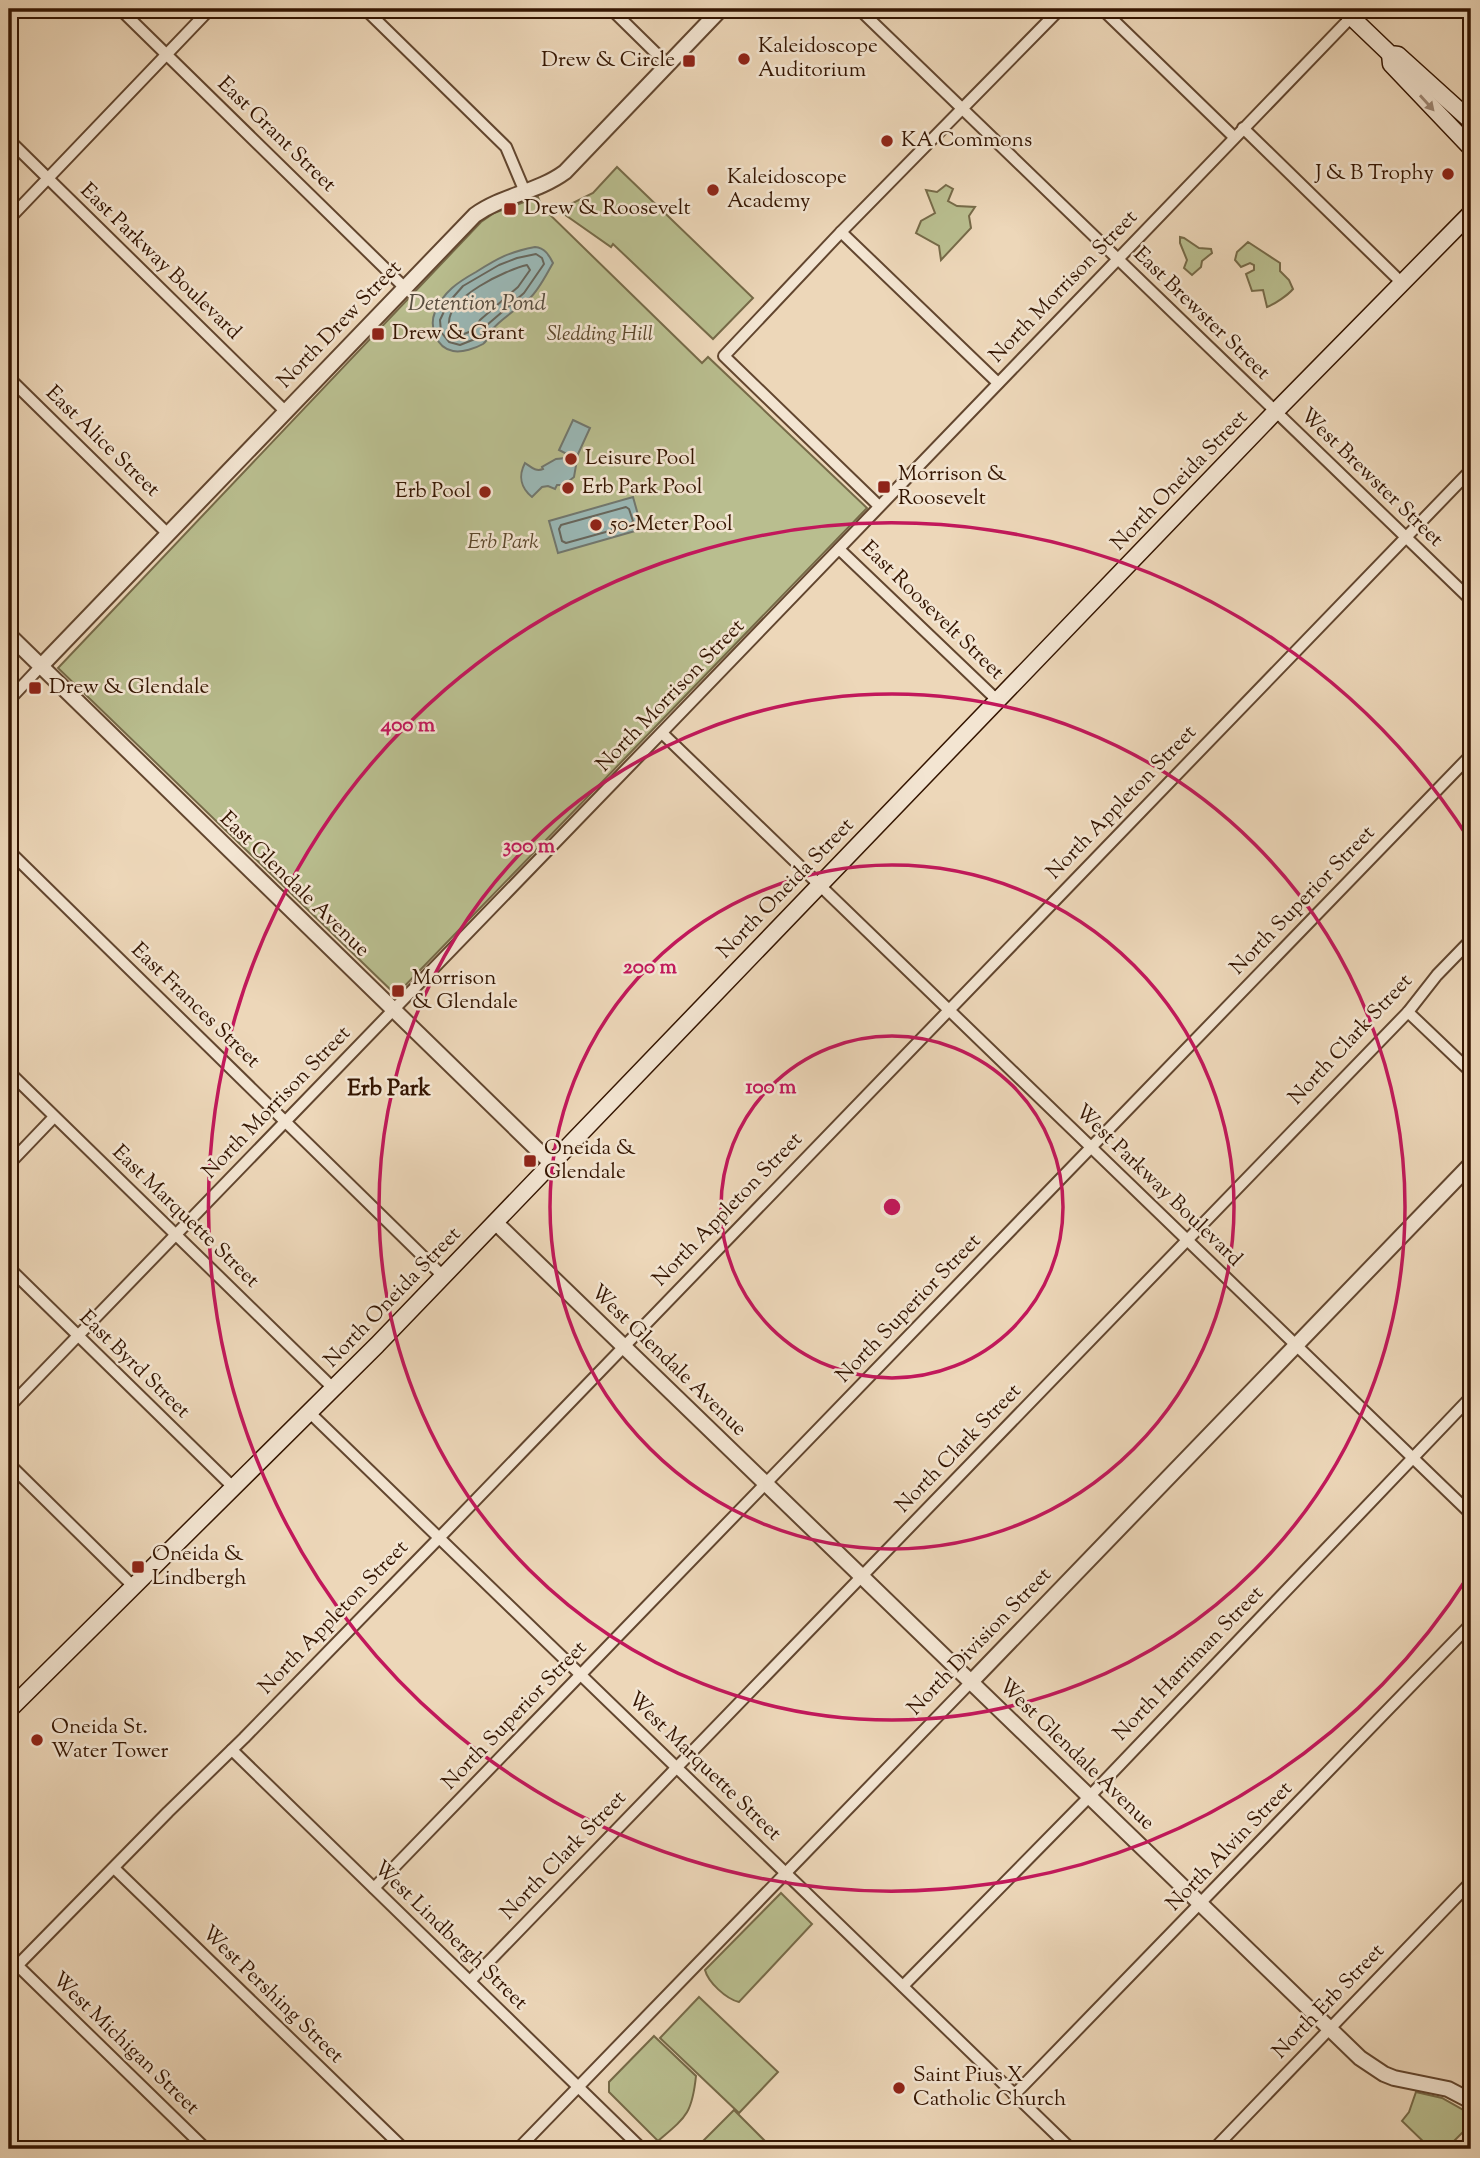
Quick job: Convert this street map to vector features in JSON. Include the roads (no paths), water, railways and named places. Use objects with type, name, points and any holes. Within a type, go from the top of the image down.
[{"type":"main road","points":[[1351,11],[1390,54],[1391,64],[1471,148]]},
{"type":"main road","points":[[1390,54],[1398,55],[1471,121]]},
{"type":"main road","name":"North Oneida Street","points":[[9,1710],[444,1277],[997,700],[1471,213]]},
{"type":"street","name":"East Grant Street","points":[[120,9],[405,288]]},
{"type":"street","points":[[9,219],[210,9]]},
{"type":"street","points":[[365,9],[506,146],[525,192]]},
{"type":"street","points":[[611,9],[667,64]]},
{"type":"street","name":"North Drew Street","points":[[9,700],[475,215],[496,202],[554,180],[565,172],[721,9]]},
{"type":"street","name":"East Brewster Street","points":[[859,9],[1275,412]]},
{"type":"street","points":[[999,383],[841,232],[1060,9]]},
{"type":"street","points":[[1102,9],[1234,137]]},
{"type":"street","name":"North Morrison Street","points":[[9,1407],[999,383],[1351,11]]},
{"type":"street","points":[[1243,128],[1402,283]]},
{"type":"street","name":"East Parkway Boulevard","points":[[9,141],[285,411]]},
{"type":"street","name":"East Roosevelt Street","points":[[841,232],[724,356],[879,506]]},
{"type":"street","name":"East Alice Street","points":[[9,378],[167,533]]},
{"type":"street","name":"West Brewster Street","points":[[1275,412],[1471,600]]},
{"type":"street","name":"North Appleton Street","points":[[9,1974],[439,1538],[1471,470]]},
{"type":"street","name":"East Roosevelt Street","points":[[839,549],[997,700]]},
{"type":"street","name":"East Glendale Avenue","points":[[9,635],[551,1163]]},
{"type":"street","points":[[662,733],[819,885]]},
{"type":"street","name":"North Superior Street","points":[[374,1888],[1471,755]]},
{"type":"street","name":"East Frances Street","points":[[9,851],[444,1277]]},
{"type":"street","name":"West Parkway Boulevard","points":[[819,885],[1471,1514]]},
{"type":"street","name":"North Clark Street","points":[[470,1981],[1408,1012],[1437,975],[1471,940]]},
{"type":"street","points":[[1408,1012],[1471,1072]]},
{"type":"street","name":"East Marquette Street","points":[[9,1072],[334,1389]]},
{"type":"street","points":[[9,1164],[54,1117]]},
{"type":"street","name":"North Division Street","points":[[518,2149],[787,1874],[1471,1164]]},
{"type":"street","name":"West Glendale Avenue","points":[[495,1222],[1360,2058],[1394,2078],[1448,2089],[1471,2101]]},
{"type":"street","name":"East Byrd Street","points":[[9,1268],[234,1488]]},
{"type":"street","name":"North Harriman Street","points":[[903,1986],[1471,1397]]},
{"type":"street","name":"West Marquette Street","points":[[310,1413],[1071,2149]]},
{"type":"street","points":[[9,1464],[134,1587]]},
{"type":"street","name":"North Alvin Street","points":[[1014,2095],[1471,1624]]},
{"type":"street","name":"West Lindbergh Street","points":[[232,1750],[642,2149]]},
{"type":"street","name":"West Pershing Street","points":[[114,1868],[404,2149]]},
{"type":"street","name":"North Erb Street","points":[[1214,2149],[1471,1882]]},
{"type":"street","name":"West Michigan Street","points":[[17,1965],[206,2149]]},
{"type":"water","name":"Detention Pond","points":[[535,247],[544,250],[553,263],[533,295],[495,326],[483,344],[460,351],[442,346],[435,336],[433,318],[447,293],[497,259]]},
{"type":"water","name":"Leisure Pool","points":[[573,420],[590,428],[578,454],[574,477],[564,485],[557,485],[555,489],[542,487],[532,497],[525,490],[522,481],[525,463],[540,470],[556,459],[566,458],[567,454],[559,450]]},
{"type":"water","name":"50-Meter Pool","points":[[633,497],[642,529],[558,553],[549,521]]},
{"type":"place","name":"Kaleidoscope Auditorium","points":[[744,59]]},
{"type":"place","name":"Drew & Circle","points":[[689,61]]},
{"type":"place","name":"KA Commons","points":[[887,141]]},
{"type":"place","name":"J & B Trophy","points":[[1448,174]]},
{"type":"place","name":"Kaleidoscope Academy","points":[[713,190]]},
{"type":"place","name":"Drew & Roosevelt","points":[[510,209]]},
{"type":"place","name":"Drew & Grant","points":[[378,334]]},
{"type":"place","name":"Leisure Pool","points":[[571,459]]},
{"type":"place","name":"Morrison & Roosevelt","points":[[884,487]]},
{"type":"place","name":"Erb Park Pool","points":[[568,488]]},
{"type":"place","name":"Erb Pool","points":[[485,492]]},
{"type":"place","name":"50-Meter Pool","points":[[596,525]]},
{"type":"place","name":"Drew & Glendale","points":[[35,688]]},
{"type":"place","name":"Morrison & Glendale","points":[[398,991]]},
{"type":"place","name":"Oneida & Glendale","points":[[530,1161]]},
{"type":"place","name":"Oneida & Lindbergh","points":[[138,1567]]},
{"type":"place","name":"Oneida St. Water Tower","points":[[37,1740]]},
{"type":"place","name":"Saint Pius X Catholic Church","points":[[899,2088]]},
{"type":"district","name":"Erb Park","points":[[389,1089]]},
{"type":"park label","name":"Sledding Hill","points":[[600,335]]}]
